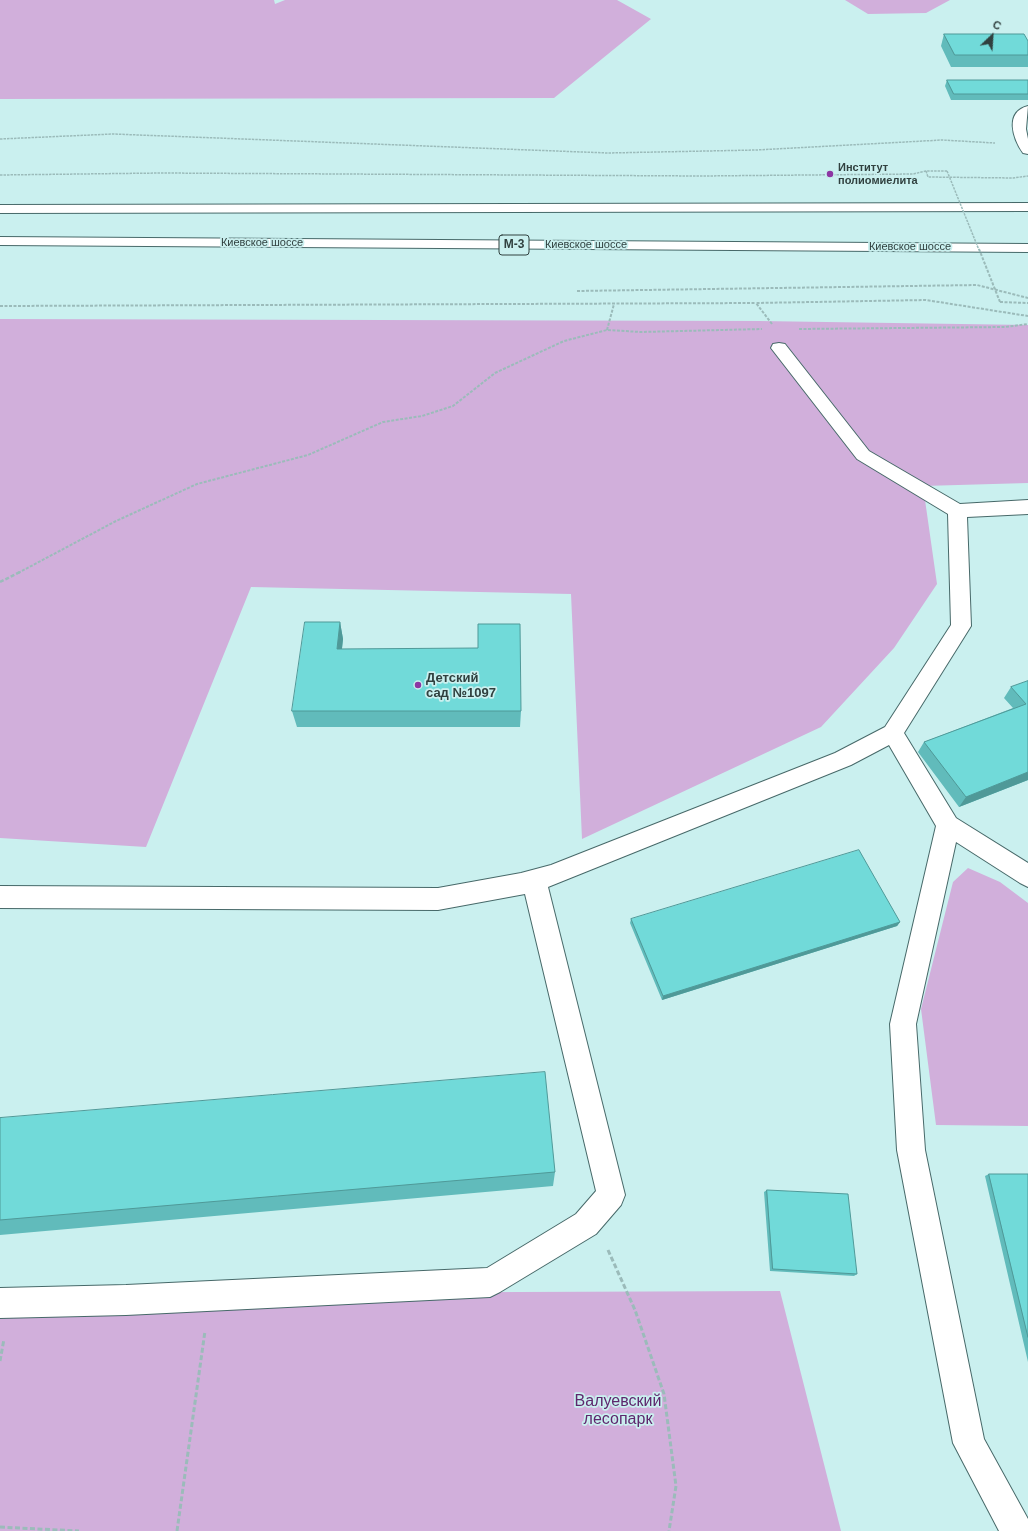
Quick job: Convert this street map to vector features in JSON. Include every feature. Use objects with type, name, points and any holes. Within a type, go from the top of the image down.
[{"type":"main road","points":[[1025,145],[1020,137],[1019,125],[1022,114],[1028,110]]},
{"type":"main road","points":[[0,209],[1028,207]]},
{"type":"main road","name":"Киевское шоссе","points":[[0,241],[1028,248]]},
{"type":"main road","points":[[779,348],[864,455],[957,510],[1028,507]]},
{"type":"main road","points":[[0,897],[438,899],[535,881],[843,759],[894,733],[962,626],[957,510]]},
{"type":"main road","points":[[894,733],[948,825],[1028,876]]},
{"type":"main road","points":[[948,825],[903,1024],[911,1150],[969,1443],[1017,1531]]},
{"type":"main road","points":[[0,1303],[210,1296],[490,1282],[586,1224],[610,1195],[542,911],[537,896],[535,881]]},
{"type":"path","points":[[0,139],[113,134],[608,153],[749,150],[942,140],[1025,145]]},
{"type":"path","points":[[926,171],[928,177],[1013,178],[1028,176]]},
{"type":"path","points":[[0,175],[161,173],[700,176],[913,174],[926,171],[947,171],[1000,302],[1028,303]]},
{"type":"path","points":[[577,292],[977,286],[1028,298]]},
{"type":"path","points":[[0,306],[614,304],[926,300],[1028,316]]},
{"type":"path","points":[[756,303],[776,329]]},
{"type":"path","points":[[608,330],[614,304]]},
{"type":"path","points":[[792,329],[1005,327],[1028,324]]},
{"type":"path","points":[[0,582],[116,522],[197,484],[308,455],[383,422],[422,416],[453,406],[495,373],[564,341],[608,330],[641,332],[768,329]]},
{"type":"path","points":[[586,1224],[610,1252],[635,1310],[664,1394],[676,1486],[669,1531]]},
{"type":"path","points":[[177,1531],[210,1296]]},
{"type":"path","points":[[0,1527],[79,1531]]},
{"type":"green space","points":[[0,0],[274,0],[275,4],[285,0],[617,0],[651,19],[554,98],[0,99]]},
{"type":"green space","points":[[845,0],[950,0],[926,13],[868,14]]},
{"type":"green space","points":[[0,319],[759,321],[1028,325],[1028,483],[923,486],[937,584],[894,648],[821,727],[582,839],[571,594],[251,587],[146,847],[0,838]]},
{"type":"green space","points":[[968,868],[1000,882],[1028,903],[1028,1126],[936,1125],[921,1009],[953,882]]},
{"type":"green space","name":"Валуевский лесопарк","points":[[780,1291],[841,1531],[0,1531],[0,1294]]},
{"type":"building","points":[[944,34],[1024,34],[1028,41],[1028,55],[955,55]]},
{"type":"building","points":[[947,80],[1028,80],[1028,94],[954,94]]},
{"type":"building","points":[[305,622],[340,622],[337,649],[478,648],[478,624],[520,624],[521,711],[292,711]]},
{"type":"building","points":[[1028,681],[1028,772],[966,797],[924,742],[1026,704],[1011,687]]},
{"type":"building","points":[[859,850],[900,922],[663,996],[631,919]]},
{"type":"building","points":[[545,1072],[555,1172],[0,1220],[0,1118]]},
{"type":"building","points":[[989,1174],[1028,1174],[1028,1337]]},
{"type":"building","points":[[767,1190],[848,1194],[857,1274],[773,1269]]},
{"type":"place","name":"Институт полиомиелита","points":[[830,174]]},
{"type":"place","name":"Детский сад №1097","points":[[418,685]]}]
